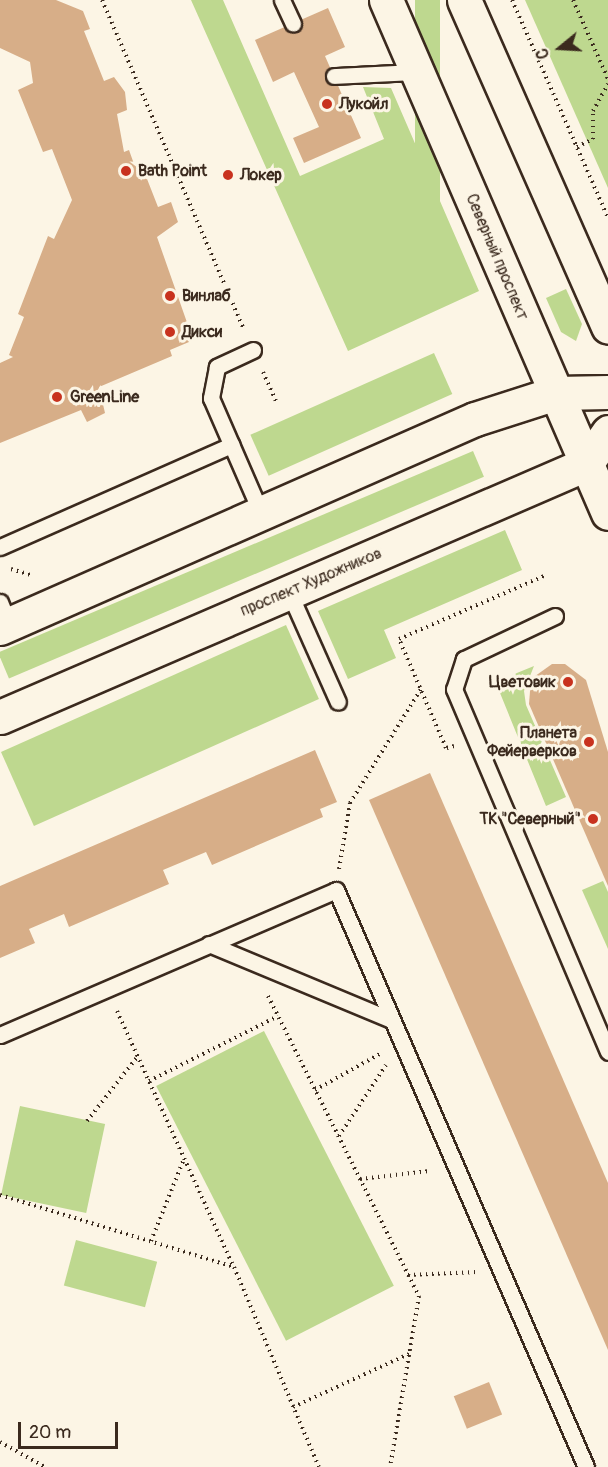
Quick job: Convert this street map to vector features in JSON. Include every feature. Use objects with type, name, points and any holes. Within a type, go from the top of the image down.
[{"type":"street","name":"Северный проспект","points":[[386,0],[608,513]]},
{"type":"street","points":[[464,0],[608,327]]},
{"type":"street","points":[[3,618],[261,513],[475,419],[556,393],[608,392]]},
{"type":"street","points":[[586,464],[608,432]]},
{"type":"street","name":"проспект Художников","points":[[0,717],[586,464]]},
{"type":"lane","points":[[282,0],[293,24]]},
{"type":"lane","points":[[334,76],[417,72]]},
{"type":"lane","points":[[253,350],[217,367],[211,398],[261,513]]},
{"type":"lane","points":[[0,547],[231,445]]},
{"type":"lane","points":[[289,592],[338,702]]},
{"type":"lane","points":[[555,616],[464,659],[454,689],[608,1052]]},
{"type":"lane","points":[[0,1035],[336,890],[586,1467]]},
{"type":"lane","points":[[209,944],[392,1020]]},
{"type":"path","points":[[102,0],[277,403]]},
{"type":"path","points":[[513,0],[608,218]]},
{"type":"path","points":[[573,0],[608,79]]},
{"type":"path","points":[[577,147],[592,139],[593,111],[608,84]]},
{"type":"path","points":[[0,564],[27,576],[37,572]]},
{"type":"path","points":[[336,890],[350,803],[421,689]]},
{"type":"path","points":[[250,961],[419,1296],[390,1467]]},
{"type":"path","points":[[107,988],[234,1267],[319,1467]]},
{"type":"path","points":[[149,1081],[278,1016]]},
{"type":"path","points":[[315,1090],[402,1042]]},
{"type":"path","points":[[338,1136],[402,1042]]},
{"type":"path","points":[[87,1121],[138,1056]]},
{"type":"path","points":[[151,1241],[184,1158]]},
{"type":"path","points":[[360,1179],[457,1168]]},
{"type":"path","points":[[0,1195],[234,1267]]},
{"type":"path","points":[[408,1275],[501,1271]]},
{"type":"path","points":[[293,1407],[409,1354]]},
{"type":"path","points":[[0,1442],[45,1467]]},
{"type":"green space","points":[[191,0],[223,0],[300,176],[384,139],[363,87],[391,88],[479,291],[348,351]]},
{"type":"green space","points":[[415,0],[440,0],[440,296],[415,296]]},
{"type":"green space","points":[[525,0],[608,0],[608,188]]},
{"type":"green space","points":[[566,289],[582,324],[576,341],[561,332],[546,298]]},
{"type":"green space","points":[[434,353],[452,394],[269,476],[250,435]]},
{"type":"green space","points":[[473,451],[484,477],[9,678],[0,652]]},
{"type":"green space","points":[[505,530],[522,570],[384,630],[396,658],[348,679],[318,611]]},
{"type":"green space","points":[[286,625],[319,699],[34,826],[1,752]]},
{"type":"green space","points":[[534,666],[524,691],[526,705],[566,797],[546,806],[500,693],[512,675]]},
{"type":"green space","points":[[603,881],[608,892],[608,949],[582,890]]},
{"type":"green space","points":[[264,1031],[394,1286],[286,1341],[156,1086]]},
{"type":"green space","points":[[20,1106],[105,1124],[86,1213],[1,1195]]},
{"type":"green space","points":[[76,1240],[157,1262],[145,1307],[64,1285]]},
{"type":"building","points":[[0,0],[56,0],[83,11],[90,29],[84,31],[104,81],[114,77],[125,92],[127,110],[117,114],[124,152],[129,150],[134,164],[140,161],[158,207],[171,202],[178,222],[157,237],[190,331],[189,342],[170,350],[172,356],[99,387],[105,413],[87,422],[81,410],[0,443],[0,363],[13,357],[9,355],[24,317],[18,314],[48,236],[54,239],[72,200],[52,149],[43,152],[18,90],[33,83],[30,62],[0,48]]},
{"type":"building","name":"Лукойл","points":[[328,8],[345,47],[325,56],[361,138],[304,163],[293,138],[319,127],[294,72],[273,82],[255,40]]},
{"type":"building","name":"ТК \"Северный\"","points":[[552,664],[565,664],[586,680],[608,752],[608,886],[529,704],[531,679]]},
{"type":"building","points":[[315,750],[337,802],[320,809],[323,817],[212,865],[206,852],[163,870],[169,884],[69,927],[64,914],[29,929],[35,943],[0,958],[0,886]]},
{"type":"building","points":[[430,773],[608,1183],[608,1350],[369,800]]},
{"type":"building","points":[[489,1382],[502,1414],[467,1429],[454,1396]]},
{"type":"place","name":"Лукойл","points":[[327,104]]},
{"type":"place","name":"Bath Point","points":[[126,171]]},
{"type":"place","name":"Локер","points":[[228,175]]},
{"type":"place","name":"Винлаб","points":[[170,296]]},
{"type":"place","name":"Дикси","points":[[170,332]]},
{"type":"place","name":"GreenLine","points":[[57,397]]},
{"type":"place","name":"Цветовик","points":[[568,682]]},
{"type":"place","name":"Планета Фейерверков","points":[[589,742]]},
{"type":"place","name":"ТК \"Северный\"","points":[[593,819]]}]
